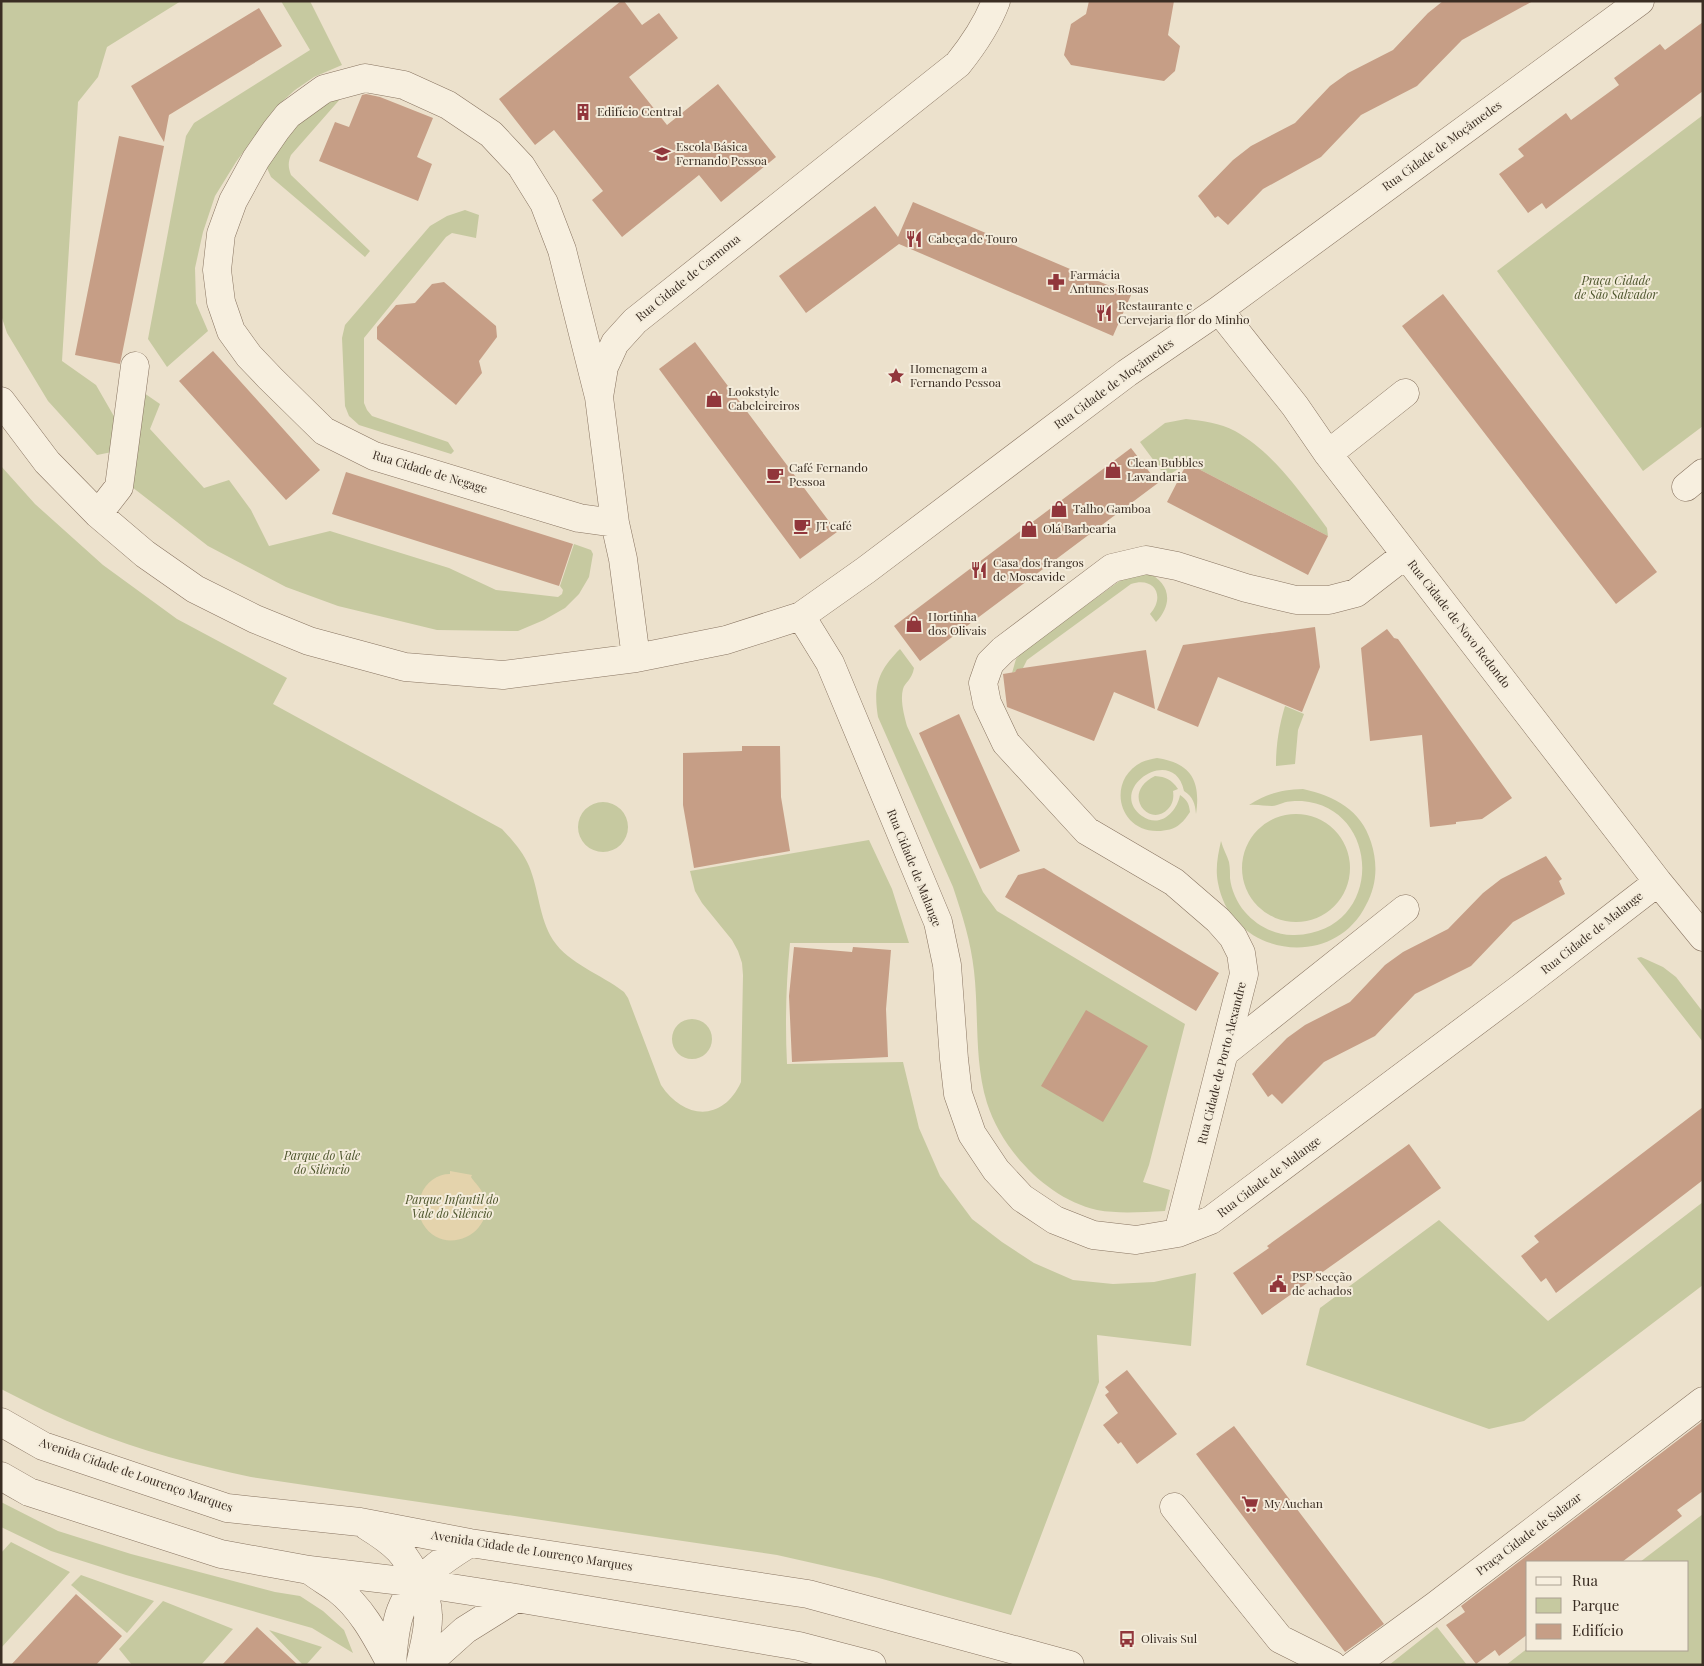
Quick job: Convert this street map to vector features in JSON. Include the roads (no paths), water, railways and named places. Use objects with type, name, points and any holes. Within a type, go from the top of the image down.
[{"type":"street","name":"Rua Cidade de Carmona","points":[[636,658],[623,559],[615,523],[599,397],[604,367],[615,343],[635,321],[958,64],[975,44],[988,22],[996,1]]},
{"type":"street","name":"Rua Cidade de Moçâmedes","points":[[1,401],[47,462],[98,514],[145,554],[195,589],[255,619],[309,641],[405,666],[503,675],[636,658],[726,640],[801,616],[866,570],[1126,373],[1219,310],[1640,1]]},
{"type":"street","name":"Rua Cidade de Negage","points":[[599,397],[562,250],[544,203],[521,166],[491,134],[448,105],[404,85],[365,78],[324,89],[288,115],[256,159],[237,192],[221,234],[217,270],[221,302],[231,331],[249,356],[324,431],[374,456],[579,518],[615,523]]},
{"type":"street","name":"Rua Cidade de Novo Redondo","points":[[1219,310],[1658,882],[1703,937]]},
{"type":"street","points":[[98,514],[119,487],[135,366]]},
{"type":"street","points":[[1328,454],[1405,393]]},
{"type":"street","name":"Rua Cidade de Porto Alexandre","points":[[1178,1233],[1244,974],[1242,953],[1233,937],[1218,920],[1174,882],[1086,831],[1006,743],[987,703],[983,683],[990,664],[1003,650],[1112,568],[1146,560],[1177,566],[1246,588],[1296,600],[1329,600],[1356,593],[1406,555]]},
{"type":"street","name":"Rua Cidade de Malange","points":[[801,616],[830,663],[938,922],[947,964],[958,1094],[972,1134],[996,1170],[1022,1198],[1055,1220],[1093,1235],[1136,1240],[1178,1233],[1211,1220],[1518,990],[1658,882]]},
{"type":"street","points":[[1224,1053],[1405,909]]},
{"type":"street","name":"Praça Cidade de Salazar","points":[[1354,1665],[1443,1600],[1703,1401]]},
{"type":"street","name":"Avenida Cidade de Lourenço Marques","points":[[1,1422],[43,1446],[227,1508],[360,1522],[470,1543],[808,1594],[1070,1665]]},
{"type":"street","points":[[1,1476],[29,1492],[221,1554],[309,1570],[419,1583],[516,1598],[798,1656],[872,1665]]},
{"type":"street","points":[[1174,1507],[1280,1640],[1332,1665]]},
{"type":"street","points":[[360,1522],[387,1539],[402,1553],[411,1565],[426,1598],[428,1616],[420,1665]]},
{"type":"street","points":[[391,1664],[400,1612],[408,1596],[441,1561],[470,1543]]},
{"type":"street","points":[[309,1570],[338,1590],[351,1603],[375,1634],[391,1664]]},
{"type":"street","points":[[426,1665],[465,1630],[516,1598]]},
{"type":"place","name":"Edifício Central","points":[[583,112]]},
{"type":"place","name":"Escola Básica Fernando Pessoa","points":[[662,154]]},
{"type":"place","name":"Cabeça de Touro","points":[[914,239]]},
{"type":"place","name":"Farmácia Antunes Rosas","points":[[1056,282]]},
{"type":"place","name":"Restaurante e Cervejaria flor do Minho","points":[[1104,313]]},
{"type":"place","name":"Homenagem a Fernando Pessoa","points":[[896,376]]},
{"type":"place","name":"Lookstyle Cabeleireiros","points":[[714,399]]},
{"type":"place","name":"Clean Bubbles Lavandaria","points":[[1113,470]]},
{"type":"place","name":"Café Fernando Pessoa","points":[[775,475]]},
{"type":"place","name":"Talho Gamboa","points":[[1059,509]]},
{"type":"place","name":"JT café","points":[[802,526]]},
{"type":"place","name":"Olá Barbearia","points":[[1029,529]]},
{"type":"place","name":"Casa dos frangos de Moscavide","points":[[979,570]]},
{"type":"place","name":"Hortinha dos Olivais","points":[[914,624]]},
{"type":"place","name":"PSP Secção de achados","points":[[1278,1284]]},
{"type":"place","name":"My Auchan","points":[[1250,1504]]},
{"type":"place","name":"Olivais Sul","points":[[1127,1639]]},
{"type":"park label","name":"Praça Cidade de São Salvador","points":[[1616,288]]},
{"type":"park label","name":"Parque do Vale do Silêncio","points":[[322,1163]]},
{"type":"park label","name":"Parque Infantil do Vale do Silêncio","points":[[452,1207]]}]
